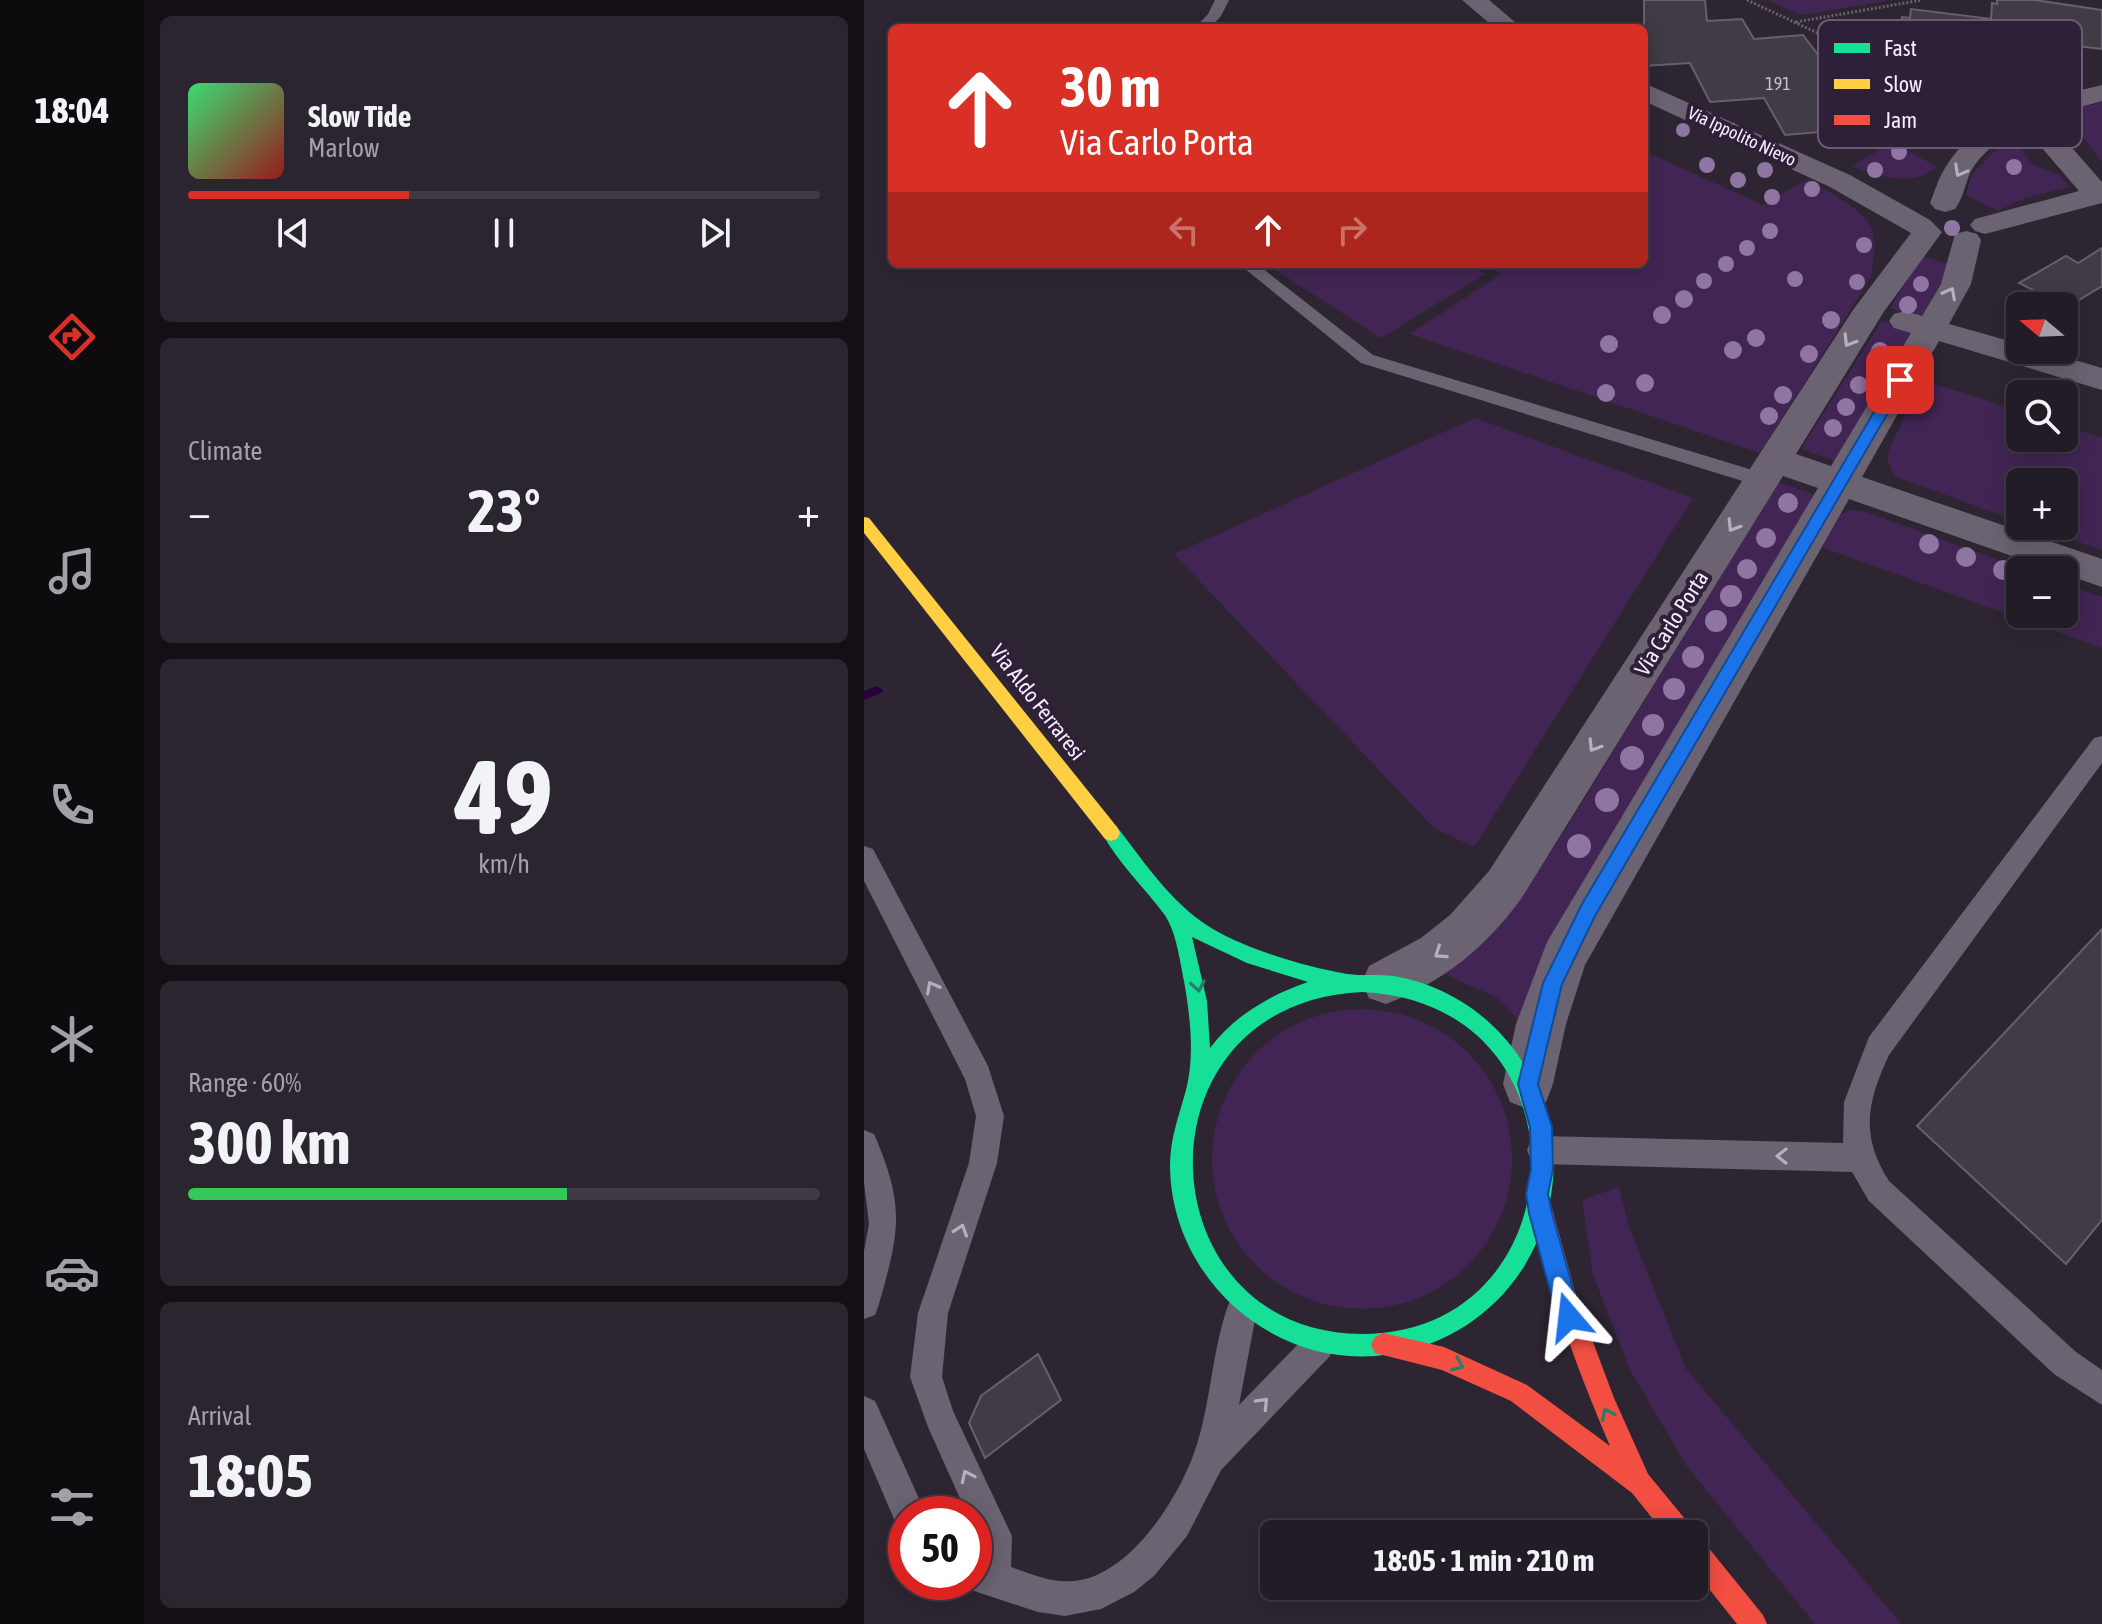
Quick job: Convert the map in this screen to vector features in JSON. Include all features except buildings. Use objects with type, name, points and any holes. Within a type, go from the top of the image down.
[{"type":"main road","name":"Via Aldo Ferraresi","points":[[864,522],[1174,912],[1193,958],[1203,1024],[1203,1058],[1182,1162],[1182,1194],[1188,1225],[1202,1261],[1225,1293],[1268,1326],[1319,1345],[1383,1345],[1415,1336],[1448,1320],[1477,1298],[1502,1271],[1521,1241],[1537,1194],[1542,1169],[1541,1127],[1528,1084],[1510,1050],[1472,1012],[1437,994],[1243,954],[1218,942],[1174,912]]},
{"type":"main road","name":"Via Aldo Ferraresi","points":[[1192,1112],[1210,1073],[1231,1046],[1258,1021],[1292,1000],[1316,990],[1368,982]]},
{"type":"main road","name":"Via Aldo Ferraresi","points":[[1537,1194],[1544,1232],[1578,1347],[1641,1484]]},
{"type":"main road","name":"Via Aldo Ferraresi","points":[[1383,1345],[1444,1359],[1519,1393],[1641,1484],[1670,1520]]},
{"type":"main road","points":[[1708,1567],[1754,1624]]},
{"type":"street","points":[[1474,0],[1505,24]]},
{"type":"street","name":"Via Ippolito Nievo","points":[[1648,93],[1840,181],[1931,216],[1948,240],[1975,232]]},
{"type":"street","name":"Via Carlo Porta","points":[[2082,99],[2102,93]]},
{"type":"street","name":"Via Carlo Porta","points":[[1368,982],[1412,970],[1457,942],[1490,906],[1960,167],[1977,148]]},
{"type":"street","points":[[1528,1084],[1541,1024],[1564,957],[1956,284],[1975,232],[2100,195],[2058,148]]},
{"type":"street","points":[[1869,310],[2102,379]]},
{"type":"street","points":[[1768,470],[1840,481],[2102,573]]},
{"type":"lane","points":[[1206,24],[1222,0]]},
{"type":"lane","points":[[1252,268],[1367,359],[1768,470]]},
{"type":"lane","points":[[2102,745],[1879,1046],[1860,1086],[1854,1117],[1856,1145],[1864,1171],[1879,1191],[2065,1363],[2102,1389]]},
{"type":"lane","points":[[864,857],[978,1075],[990,1116],[983,1163],[933,1313],[927,1347],[926,1377],[939,1416],[976,1496]]},
{"type":"lane","points":[[864,1144],[881,1181],[884,1203],[884,1228],[864,1304]]},
{"type":"lane","points":[[1541,1150],[1860,1158]]},
{"type":"lane","points":[[1209,1459],[1242,1309]]},
{"type":"lane","points":[[992,1579],[1051,1600],[1082,1598],[1109,1587],[1139,1568],[1166,1537],[1209,1459],[1319,1345]]},
{"type":"lane","points":[[864,1412],[901,1496]]},
{"type":"path","points":[[1747,0],[1818,33]]},
{"type":"path","points":[[1795,22],[1922,0]]},
{"type":"shaded area","points":[[1768,0],[1890,0],[1802,15]]},
{"type":"shaded area","points":[[2102,102],[2102,162],[2082,136],[2082,107]]},
{"type":"shaded area","points":[[1883,148],[1904,148],[1937,167],[1906,179],[1885,177],[1852,166]]},
{"type":"shaded area","points":[[1997,148],[2021,148],[2033,165],[2060,175],[2069,187],[2025,198],[1998,211],[1966,195],[1972,174]]},
{"type":"shaded area","points":[[1648,153],[1763,205],[1806,180],[1851,206],[1866,219],[1874,238],[1871,277],[1760,453],[1410,334],[1501,274],[1490,268],[1648,268]]},
{"type":"shaded area","points":[[1922,256],[1952,265],[1920,318],[1890,308]]},
{"type":"shaded area","points":[[1272,268],[1475,268],[1485,274],[1381,338]]},
{"type":"shaded area","points":[[1882,321],[1913,331],[1835,461],[1801,449]]},
{"type":"shaded area","points":[[1923,380],[2006,407],[2006,452],[2078,452],[2078,430],[2102,438],[2102,550],[2073,540],[2078,540],[2078,468],[2006,468],[2006,517],[1894,476],[1887,458]]},
{"type":"shaded area","points":[[1475,418],[1693,498],[1474,847],[1434,828],[1174,554]]},
{"type":"shaded area","points":[[1779,482],[1815,495],[1524,1025],[1496,997],[1442,973],[1484,943],[1510,912],[1552,851]]},
{"type":"shaded area","points":[[1851,510],[1866,512],[2006,563],[2006,613],[1821,547],[1841,514]]},
{"type":"shaded area","points":[[2078,589],[2102,597],[2102,648],[2046,628],[2078,628]]},
{"type":"shaded area","points":[[1347,1009],[1377,1009],[1406,1015],[1433,1026],[1457,1043],[1478,1064],[1501,1101],[1512,1144],[1506,1203],[1495,1230],[1478,1254],[1457,1275],[1433,1292],[1406,1303],[1377,1309],[1347,1309],[1318,1303],[1291,1292],[1267,1275],[1237,1243],[1218,1203],[1212,1174],[1212,1144],[1218,1115],[1229,1088],[1246,1064],[1278,1034],[1318,1015]]},
{"type":"shaded area","points":[[1619,1187],[1630,1230],[1686,1369],[1901,1624],[1815,1624],[1686,1465],[1629,1368],[1593,1274],[1582,1200]]},
{"type":"waterway","points":[[864,696],[877,690]]},
{"type":"traffic: fast","points":[[1111,833],[1157,893],[1192,926],[1232,949],[1345,982]]},
{"type":"traffic: fast","points":[[1174,912],[1189,957],[1197,1001],[1200,1046],[1196,1093]]},
{"type":"traffic: fast","points":[[1344,983],[1380,983],[1415,990],[1448,1004],[1477,1024],[1502,1049],[1522,1078],[1536,1111],[1543,1164],[1536,1217],[1522,1250],[1502,1279],[1477,1304],[1448,1324],[1415,1338],[1380,1345],[1344,1345],[1309,1338],[1276,1324],[1247,1304],[1222,1279],[1202,1250],[1188,1217],[1181,1182],[1181,1146],[1188,1111],[1202,1078],[1222,1049],[1247,1024],[1276,1004],[1309,990],[1344,983]]},
{"type":"traffic: slow","points":[[864,522],[1111,833]]},
{"type":"traffic: jam","points":[[1537,1194],[1555,1267],[1578,1338],[1636,1475]]},
{"type":"traffic: jam","points":[[1383,1345],[1444,1359],[1519,1393],[1641,1484],[1670,1520]]},
{"type":"traffic: jam","points":[[1708,1567],[1754,1624]]},
{"type":"route","points":[[1569,1317],[1540,1213],[1537,1194],[1542,1169],[1541,1127],[1528,1084],[1553,983],[1589,910],[1900,380]]}]
